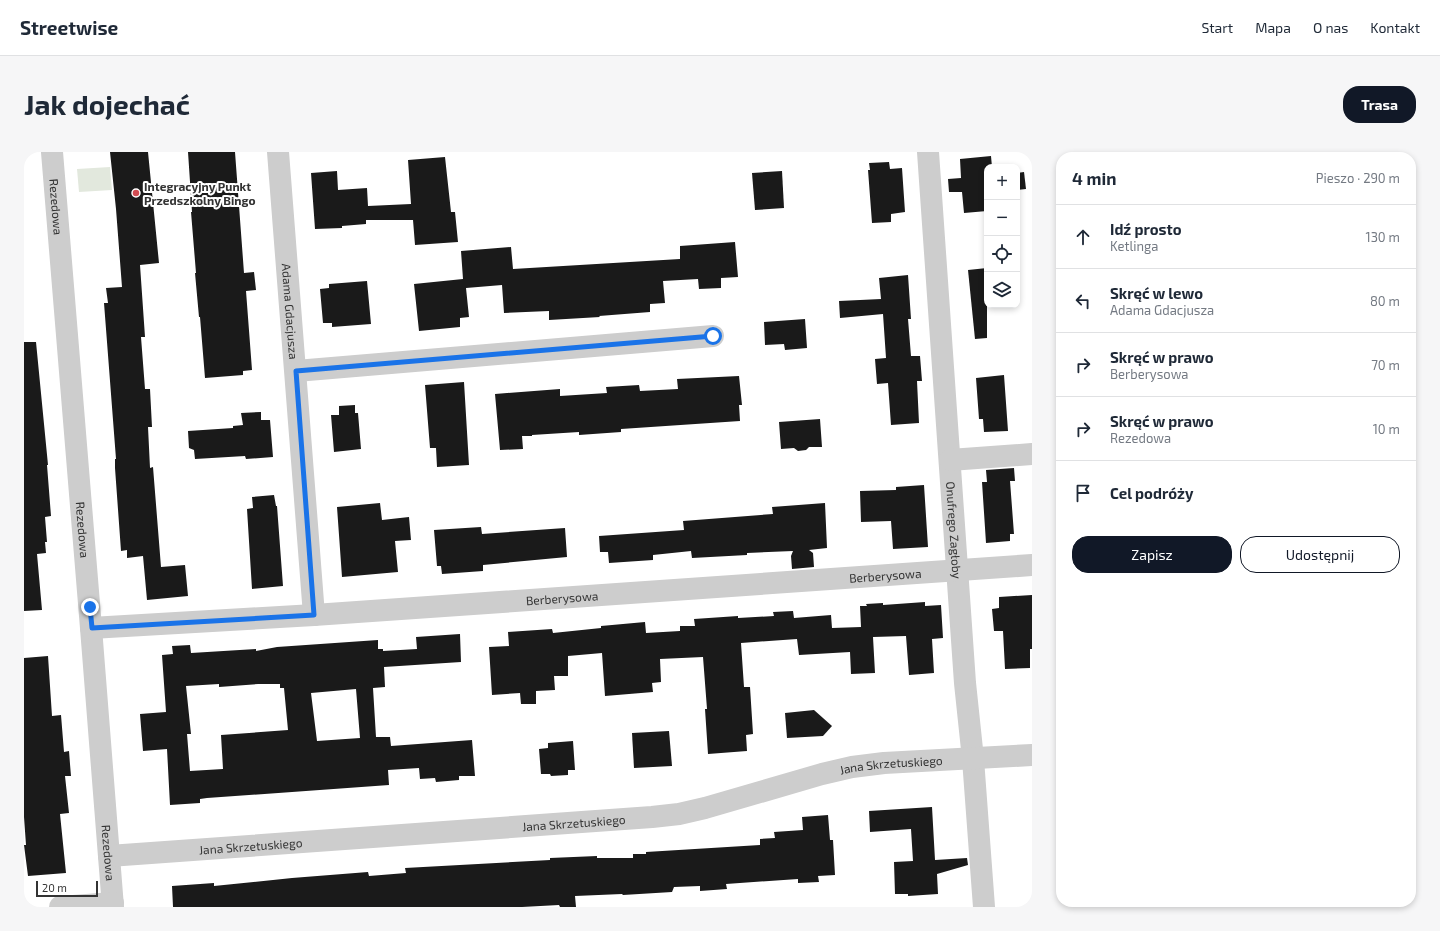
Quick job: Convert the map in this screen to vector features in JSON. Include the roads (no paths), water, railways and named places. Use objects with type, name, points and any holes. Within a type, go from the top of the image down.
[{"type":"street","name":"Rezedowa","points":[[52,152],[92,628],[93,661],[113,905]]},
{"type":"street","name":"Adama Gdacjusza","points":[[278,152],[314,615]]},
{"type":"street","name":"Onufrego Zagłoby","points":[[928,152],[965,684],[973,759],[984,907]]},
{"type":"street","points":[[296,371],[713,336]]},
{"type":"street","points":[[950,460],[1032,454]]},
{"type":"street","name":"Berberysowa","points":[[92,628],[314,615],[1032,565]]},
{"type":"street","name":"Jana Skrzetuskiego","points":[[109,856],[652,817],[679,814],[705,808],[822,774],[852,767],[884,763],[1032,755]]},
{"type":"street","points":[[60,907],[113,905]]},
{"type":"place","name":"Integracyjny Punkt Przedszkolny Bingo","points":[[136,193]]}]
